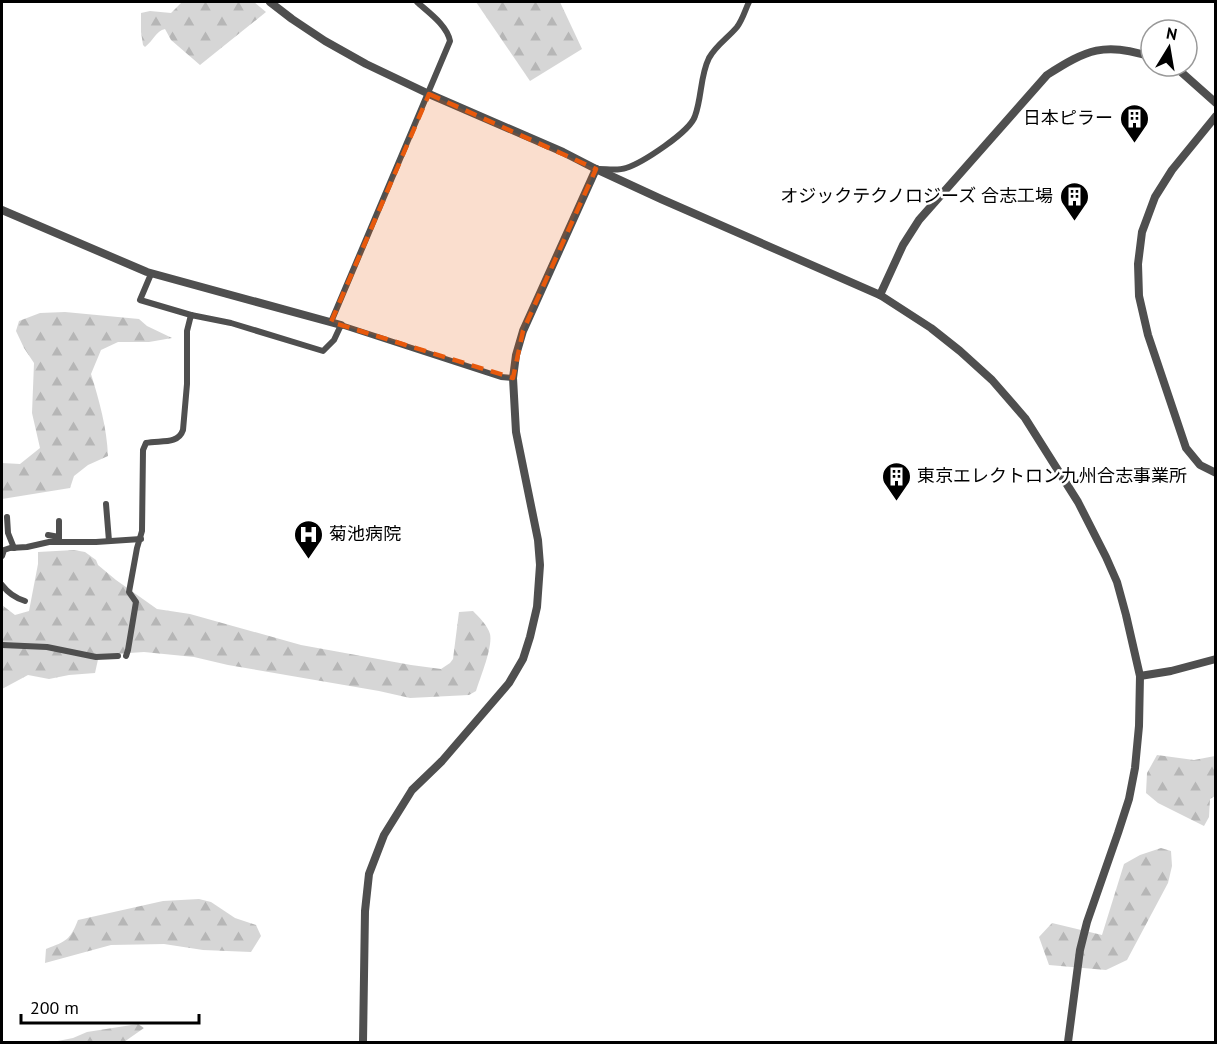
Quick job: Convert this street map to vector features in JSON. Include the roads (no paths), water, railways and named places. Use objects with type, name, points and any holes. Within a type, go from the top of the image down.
[{"type":"street","points":[[270,2],[325,41],[366,64],[746,237],[880,295],[931,328],[960,351],[992,380],[1025,418],[1078,502],[1106,557],[1126,615],[1140,676],[1138,738],[1129,799],[1087,922],[1080,950],[1068,1042]]},
{"type":"street","points":[[331,322],[450,41],[449,35],[442,26],[417,2]]},
{"type":"street","points":[[596,169],[624,169],[633,165],[660,149],[693,121],[698,107],[703,74],[710,57],[742,20],[749,2]]},
{"type":"street","points":[[880,295],[903,245],[920,220],[1047,75],[1069,61],[1090,52],[1109,48],[1139,53]]},
{"type":"street","points":[[1188,78],[1215,103]]},
{"type":"street","points":[[1215,116],[1172,170],[1155,197],[1142,232],[1138,264],[1139,296],[1148,335],[1186,448],[1200,465],[1215,473]]},
{"type":"street","points":[[363,1042],[365,911],[369,874],[384,835],[412,790],[442,761],[509,683],[523,659],[530,637],[537,607],[540,565],[538,540],[516,432],[513,378],[516,355],[523,331],[596,169]]},
{"type":"street","points":[[2,210],[151,274],[331,322],[501,377],[513,378]]},
{"type":"street","points":[[151,274],[140,300],[191,315],[231,323],[323,351],[334,340],[341,326]]},
{"type":"street","points":[[126,656],[136,602],[129,592],[136,548],[142,531],[144,450],[146,443],[175,440],[183,430],[187,384],[187,331],[191,315]]},
{"type":"street","points":[[106,504],[109,541]]},
{"type":"street","points":[[7,517],[8,533],[14,548]]},
{"type":"street","points":[[59,521],[59,540]]},
{"type":"street","points":[[48,535],[59,540]]},
{"type":"street","points":[[2,556],[4,550],[59,540],[141,539]]},
{"type":"street","points":[[2,585],[7,591],[25,601]]},
{"type":"street","points":[[2,645],[47,647],[96,657],[118,656]]},
{"type":"street","points":[[1140,676],[1171,671],[1215,659]]},
{"type":"place","name":"日本ピラー","points":[[1134,144]]},
{"type":"place","name":"オジックテクノロジーズ 合志工場","points":[[1074,222]]},
{"type":"place","name":"東京エレクトロン九州合志事業所","points":[[896,502]]},
{"type":"place","name":"菊池病院","points":[[308,560]]}]
